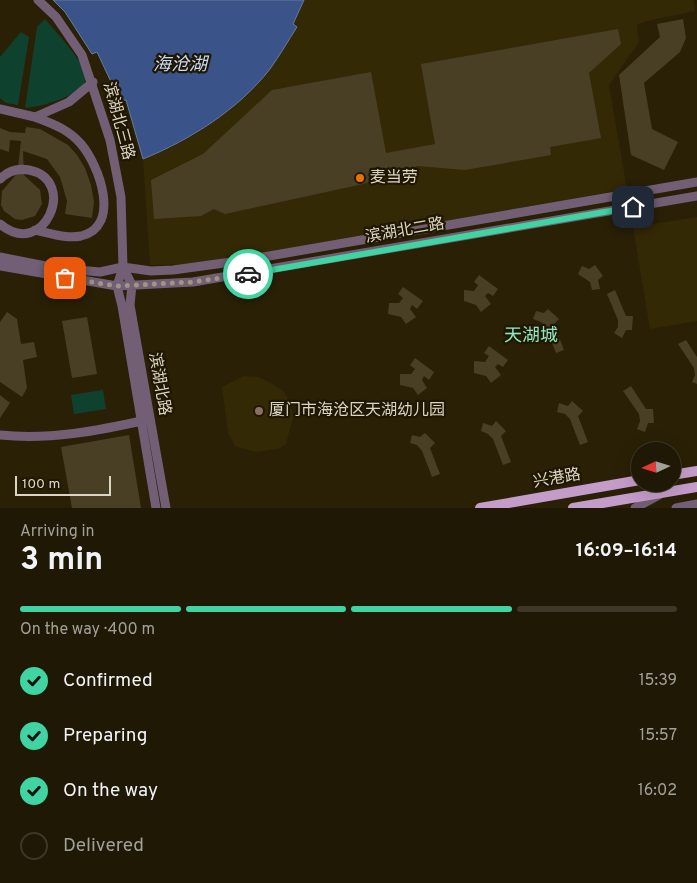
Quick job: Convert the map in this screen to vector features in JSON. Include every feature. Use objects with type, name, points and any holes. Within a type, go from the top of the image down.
[{"type":"main road","points":[[681,473],[697,470]]},
{"type":"main road","name":"兴港路","points":[[480,508],[631,482]]},
{"type":"main road","name":"兴港路","points":[[573,508],[697,487]]},
{"type":"street","name":"滨湖北三路","points":[[38,0],[56,17],[82,55],[93,82],[110,140],[121,197],[123,267]]},
{"type":"street","points":[[35,117],[69,102],[93,82]]},
{"type":"street","points":[[0,224],[10,231],[21,233],[36,230],[70,237],[92,232],[99,224],[104,203],[101,182],[95,165],[81,145],[60,126],[35,117],[1,110]]},
{"type":"street","points":[[0,179],[11,171],[21,169],[40,175],[48,182],[53,196],[52,211],[48,220],[36,230]]},
{"type":"street","name":"滨湖北二路","points":[[123,267],[150,271],[173,270],[246,260],[697,182]]},
{"type":"street","name":"滨湖北二路","points":[[117,286],[228,277],[697,196]]},
{"type":"street","points":[[104,203],[121,197]]},
{"type":"street","points":[[0,257],[56,268],[100,272],[123,267],[117,286],[0,266]]},
{"type":"street","name":"滨湖北路","points":[[123,267],[132,286],[130,305],[156,508]]},
{"type":"street","name":"滨湖北路","points":[[117,286],[145,421],[166,508]]},
{"type":"street","points":[[0,435],[25,438],[74,435],[145,421]]},
{"type":"street","points":[[635,508],[662,493]]},
{"type":"street","points":[[676,508],[697,504]]},
{"type":"shaded area","points":[[304,0],[694,0],[695,11],[647,21],[637,25],[639,42],[609,85],[627,189],[202,264],[150,265],[143,159],[168,149],[197,133],[229,110],[297,27],[292,24]]},
{"type":"shaded area","points":[[697,217],[697,321],[650,329],[633,227]]},
{"type":"shaded area","name":"厦门市海沧区天湖幼儿园","points":[[243,376],[258,377],[271,383],[284,392],[291,404],[293,418],[286,444],[278,449],[256,452],[235,446],[228,433],[222,387]]},
{"type":"green space","points":[[45,19],[80,62],[86,75],[85,82],[72,94],[62,99],[25,108],[37,27]]},
{"type":"green space","points":[[21,32],[29,37],[18,105],[6,103],[0,98],[0,57]]},
{"type":"green space","points":[[103,390],[106,409],[74,414],[71,395]]},
{"type":"water","name":"海沧湖","points":[[53,0],[304,0],[293,24],[297,27],[274,64],[258,84],[229,110],[196,133],[143,159],[126,100],[120,101],[97,52],[92,54],[65,12]]},
{"type":"building","points":[[683,19],[686,38],[680,52],[644,83],[652,129],[678,142],[664,170],[631,155],[619,75],[660,37],[657,24]]},
{"type":"building","points":[[618,29],[621,44],[589,73],[601,138],[550,147],[551,155],[465,170],[418,166],[363,184],[225,214],[214,209],[201,216],[154,219],[151,180],[203,154],[272,90],[371,72],[386,153],[435,144],[421,64]]},
{"type":"building","points":[[26,127],[40,129],[68,145],[77,155],[85,168],[91,185],[94,202],[92,218],[65,214],[67,201],[60,177],[47,159],[23,151],[24,175],[40,190],[42,204],[35,216],[22,220],[15,219],[4,211],[1,205],[2,191],[15,176],[21,141],[10,140],[9,152],[0,149],[0,128],[10,132],[25,133]]},
{"type":"building","points":[[595,265],[603,276],[598,280],[600,289],[592,290],[590,282],[578,274],[582,266],[589,269]]},
{"type":"building","points":[[479,275],[498,289],[493,296],[488,293],[485,296],[491,304],[481,312],[476,305],[464,301],[464,290],[474,291],[478,285],[474,282]]},
{"type":"building","points":[[403,287],[423,301],[417,309],[412,305],[410,309],[416,317],[406,324],[401,317],[388,314],[389,303],[399,303],[403,298],[398,294]]},
{"type":"building","points":[[615,290],[626,316],[633,316],[632,330],[626,330],[622,338],[614,333],[618,327],[618,320],[607,294]]},
{"type":"building","points":[[548,309],[559,319],[554,324],[564,350],[556,353],[546,327],[541,322],[533,319],[536,311],[544,313]]},
{"type":"building","points":[[7,312],[17,319],[21,344],[34,342],[37,357],[23,360],[27,388],[22,397],[0,382],[0,322]]},
{"type":"building","points":[[87,317],[97,374],[72,378],[62,321]]},
{"type":"building","points":[[686,340],[697,357],[697,384],[692,382],[695,375],[694,368],[678,344]]},
{"type":"building","points":[[489,346],[508,360],[503,367],[498,364],[495,367],[501,375],[491,383],[486,376],[474,373],[474,361],[485,362],[489,356],[484,353]]},
{"type":"building","points":[[415,358],[434,372],[429,380],[424,376],[422,380],[427,388],[418,395],[413,388],[400,385],[400,374],[411,374],[415,369],[410,365]]},
{"type":"building","points":[[631,386],[646,409],[653,409],[654,423],[648,423],[645,432],[637,429],[640,421],[639,414],[623,391]]},
{"type":"building","points":[[0,395],[10,403],[0,418]]},
{"type":"building","points":[[572,401],[583,411],[578,416],[588,442],[580,445],[570,419],[565,414],[557,412],[559,403],[568,406]]},
{"type":"building","points":[[496,421],[506,431],[501,436],[511,462],[503,465],[493,439],[481,431],[483,423],[492,426]]},
{"type":"building","points":[[425,433],[435,443],[430,448],[440,474],[432,477],[422,451],[417,445],[410,443],[412,435],[420,437]]},
{"type":"building","points":[[129,435],[141,508],[72,508],[61,447]]},
{"type":"way so far","points":[[65,278],[117,286],[193,282],[248,274]]},
{"type":"place","name":"麦当劳","points":[[360,178]]},
{"type":"place","name":"厦门市海沧区天湖幼儿园","points":[[259,411]]},
{"type":"district","name":"天湖城","points":[[531,336]]},
{"type":"route","points":[[248,274],[633,207]]}]
